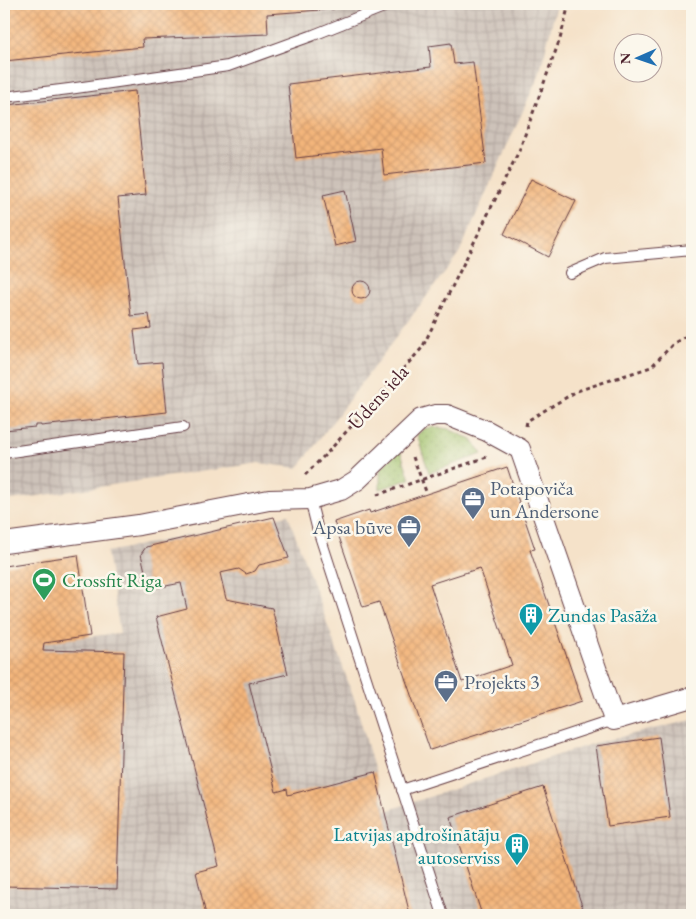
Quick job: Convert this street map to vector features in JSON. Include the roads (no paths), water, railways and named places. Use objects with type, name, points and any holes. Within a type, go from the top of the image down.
[{"type":"street","points":[[4,543],[139,525],[269,500],[310,499],[341,490],[357,480],[421,419],[435,415],[447,415],[487,430],[520,449],[614,720],[692,697]]},
{"type":"lane","points":[[4,97],[228,66],[391,4]]},
{"type":"lane","points":[[570,273],[605,258],[692,250]]},
{"type":"lane","points":[[4,453],[183,427]]},
{"type":"lane","points":[[310,499],[317,527],[443,915]]},
{"type":"lane","points":[[402,790],[614,720]]},
{"type":"place","name":"Potapoviča un Andersone","points":[[473,520]]},
{"type":"place","name":"Apsa būve","points":[[409,548]]},
{"type":"place","name":"Crossfit Riga","points":[[44,601]]},
{"type":"place","name":"Zundas Pasāža","points":[[531,636]]},
{"type":"place","name":"Projekts 3","points":[[446,703]]},
{"type":"place","name":"Latvijas apdrošinātāju autoserviss","points":[[517,866]]}]
